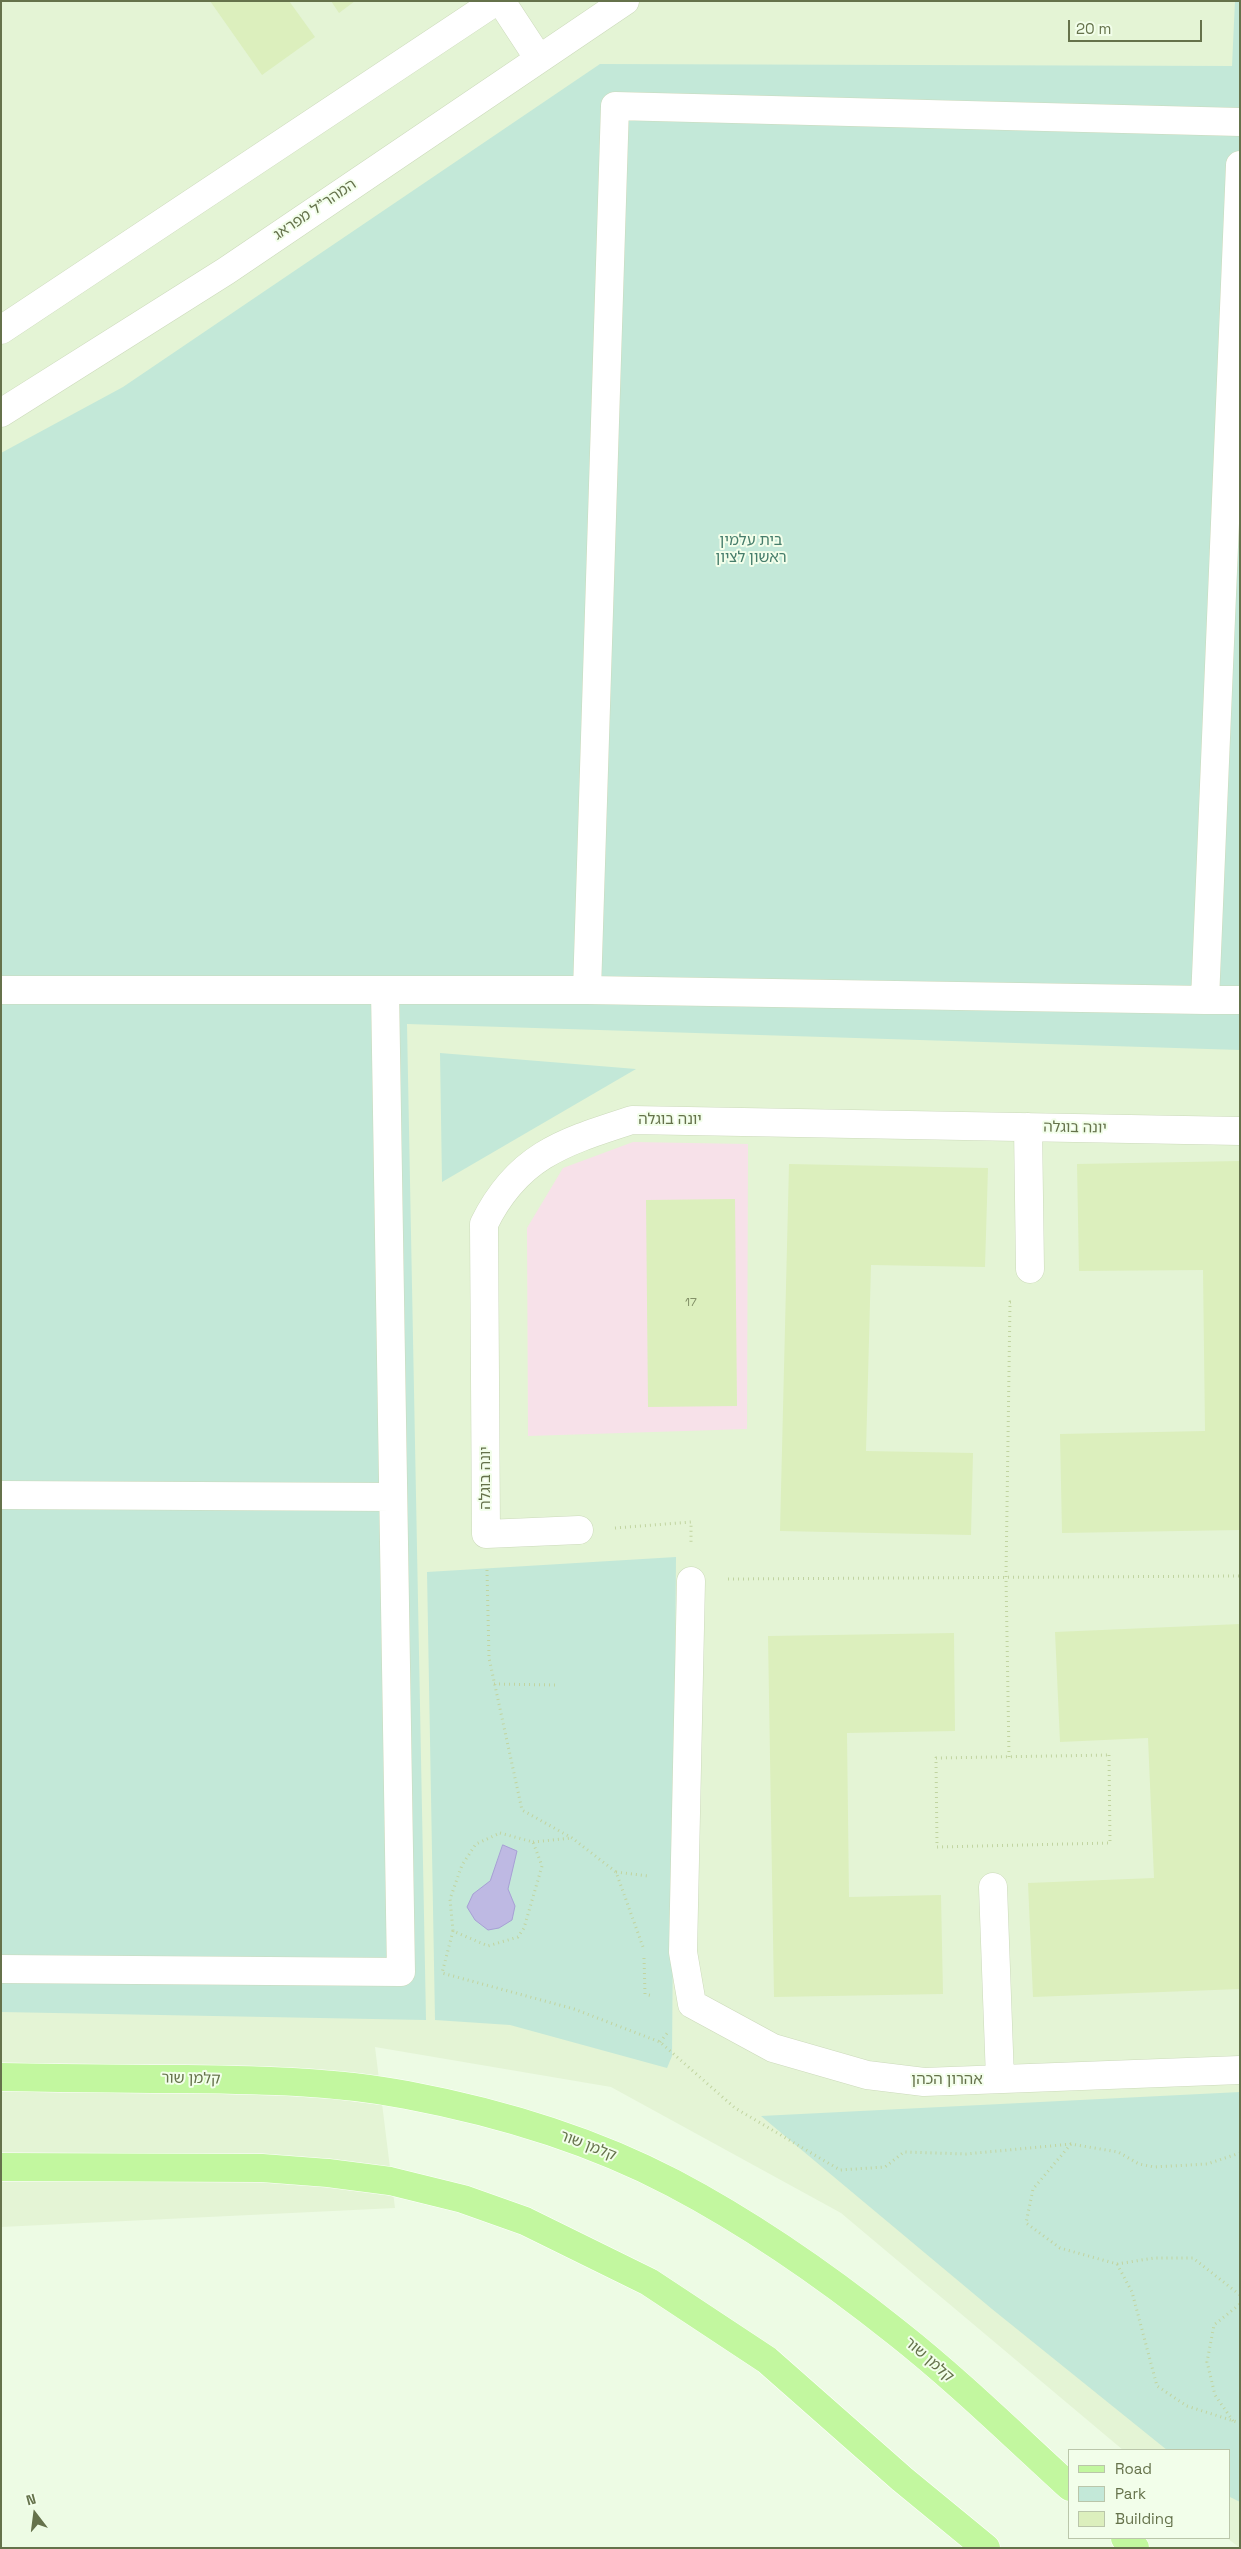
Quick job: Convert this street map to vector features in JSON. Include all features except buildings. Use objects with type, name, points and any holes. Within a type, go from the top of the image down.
[{"type":"main road","name":"קלמן שור","points":[[1,2077],[266,2080],[347,2087],[407,2095],[489,2115],[557,2134],[617,2156],[672,2182],[738,2221],[896,2332],[1068,2485]]},
{"type":"main road","points":[[1,2167],[262,2168],[328,2172],[390,2181],[464,2199],[525,2221],[649,2282],[767,2360],[972,2539],[986,2548]]},
{"type":"main road","points":[[1126,2539],[1136,2548]]},
{"type":"street","points":[[1,330],[496,1]]},
{"type":"street","points":[[501,1],[539,59]]},
{"type":"street","name":"המהר\"ל מפראג","points":[[1,413],[226,271],[625,1]]},
{"type":"street","points":[[587,990],[615,106],[1240,122]]},
{"type":"street","points":[[1205,1000],[1240,165]]},
{"type":"street","points":[[1,990],[587,990],[1240,1000]]},
{"type":"street","points":[[1,1969],[401,1972],[385,990]]},
{"type":"street","name":"יונה בוגלה","points":[[486,1534],[484,1224],[497,1198],[511,1181],[541,1157],[580,1137],[632,1120],[1240,1131]]},
{"type":"street","points":[[1028,1127],[1030,1269]]},
{"type":"street","points":[[1,1495],[393,1497]]},
{"type":"street","points":[[486,1534],[579,1530]]},
{"type":"street","points":[[691,1581],[683,1952],[692,2004]]},
{"type":"street","points":[[993,1887],[1000,2079]]},
{"type":"street","name":"אהרון הכהן","points":[[692,2004],[773,2048],[867,2075],[924,2082],[1240,2070]]},
{"type":"path","points":[[1009,1757],[1006,1576],[1010,1302],[1019,1302]]},
{"type":"path","points":[[579,1530],[691,1522],[691,1581],[766,1578],[1240,1576]]},
{"type":"path","points":[[486,1534],[489,1658],[522,1810],[572,1838],[616,1872],[643,1945],[645,1994],[692,2004]]},
{"type":"path","points":[[494,1684],[557,1684]]},
{"type":"path","points":[[1109,1754],[1110,1843],[937,1847],[936,1758],[1009,1757],[1109,1754]]},
{"type":"path","points":[[572,1838],[533,1842],[500,1833],[476,1844],[462,1865],[450,1899],[453,1931],[442,1973],[574,2009],[660,2042],[735,2108],[840,2170],[885,2167],[904,2152],[966,2154],[1071,2144],[1118,2152],[1139,2164],[1154,2167],[1207,2164],[1240,2153]]},
{"type":"path","points":[[453,1931],[488,1946],[518,1937],[524,1928],[542,1866],[533,1842]]},
{"type":"path","points":[[1071,2144],[1033,2188],[1026,2223],[1060,2248],[1117,2264],[1154,2258],[1193,2258],[1240,2295]]},
{"type":"path","points":[[1117,2264],[1132,2292],[1157,2386],[1186,2406],[1240,2423]]},
{"type":"path","points":[[1233,2421],[1216,2395],[1207,2362],[1214,2325],[1240,2304]]},
{"type":"shaded area","points":[[1,1],[1240,1],[1240,2548],[1228,2539],[1231,2539],[1231,2449],[1122,2449],[841,2213],[611,2087],[375,2047],[395,2208],[1,2227]]},
{"type":"shaded area","points":[[633,1142],[748,1144],[747,1429],[528,1436],[527,1228],[563,1168]]},
{"type":"shaded area","points":[[503,1845],[517,1851],[508,1889],[515,1906],[512,1920],[499,1928],[488,1930],[475,1920],[467,1907],[473,1894],[490,1881]]},
{"type":"green space","name":"בית עלמין ראשון לציון","points":[[1235,1],[1240,1],[1240,1050],[407,1024],[426,2020],[1,2012],[1,453],[123,387],[600,64],[1232,66]]},
{"type":"green space","points":[[440,1053],[636,1069],[442,1182]]},
{"type":"green space","points":[[676,1557],[672,2056],[667,2068],[510,2025],[435,2020],[427,1572]]},
{"type":"green space","points":[[1240,2092],[1240,2502],[1231,2498],[1231,2449],[1166,2449],[992,2309],[761,2116]]}]
